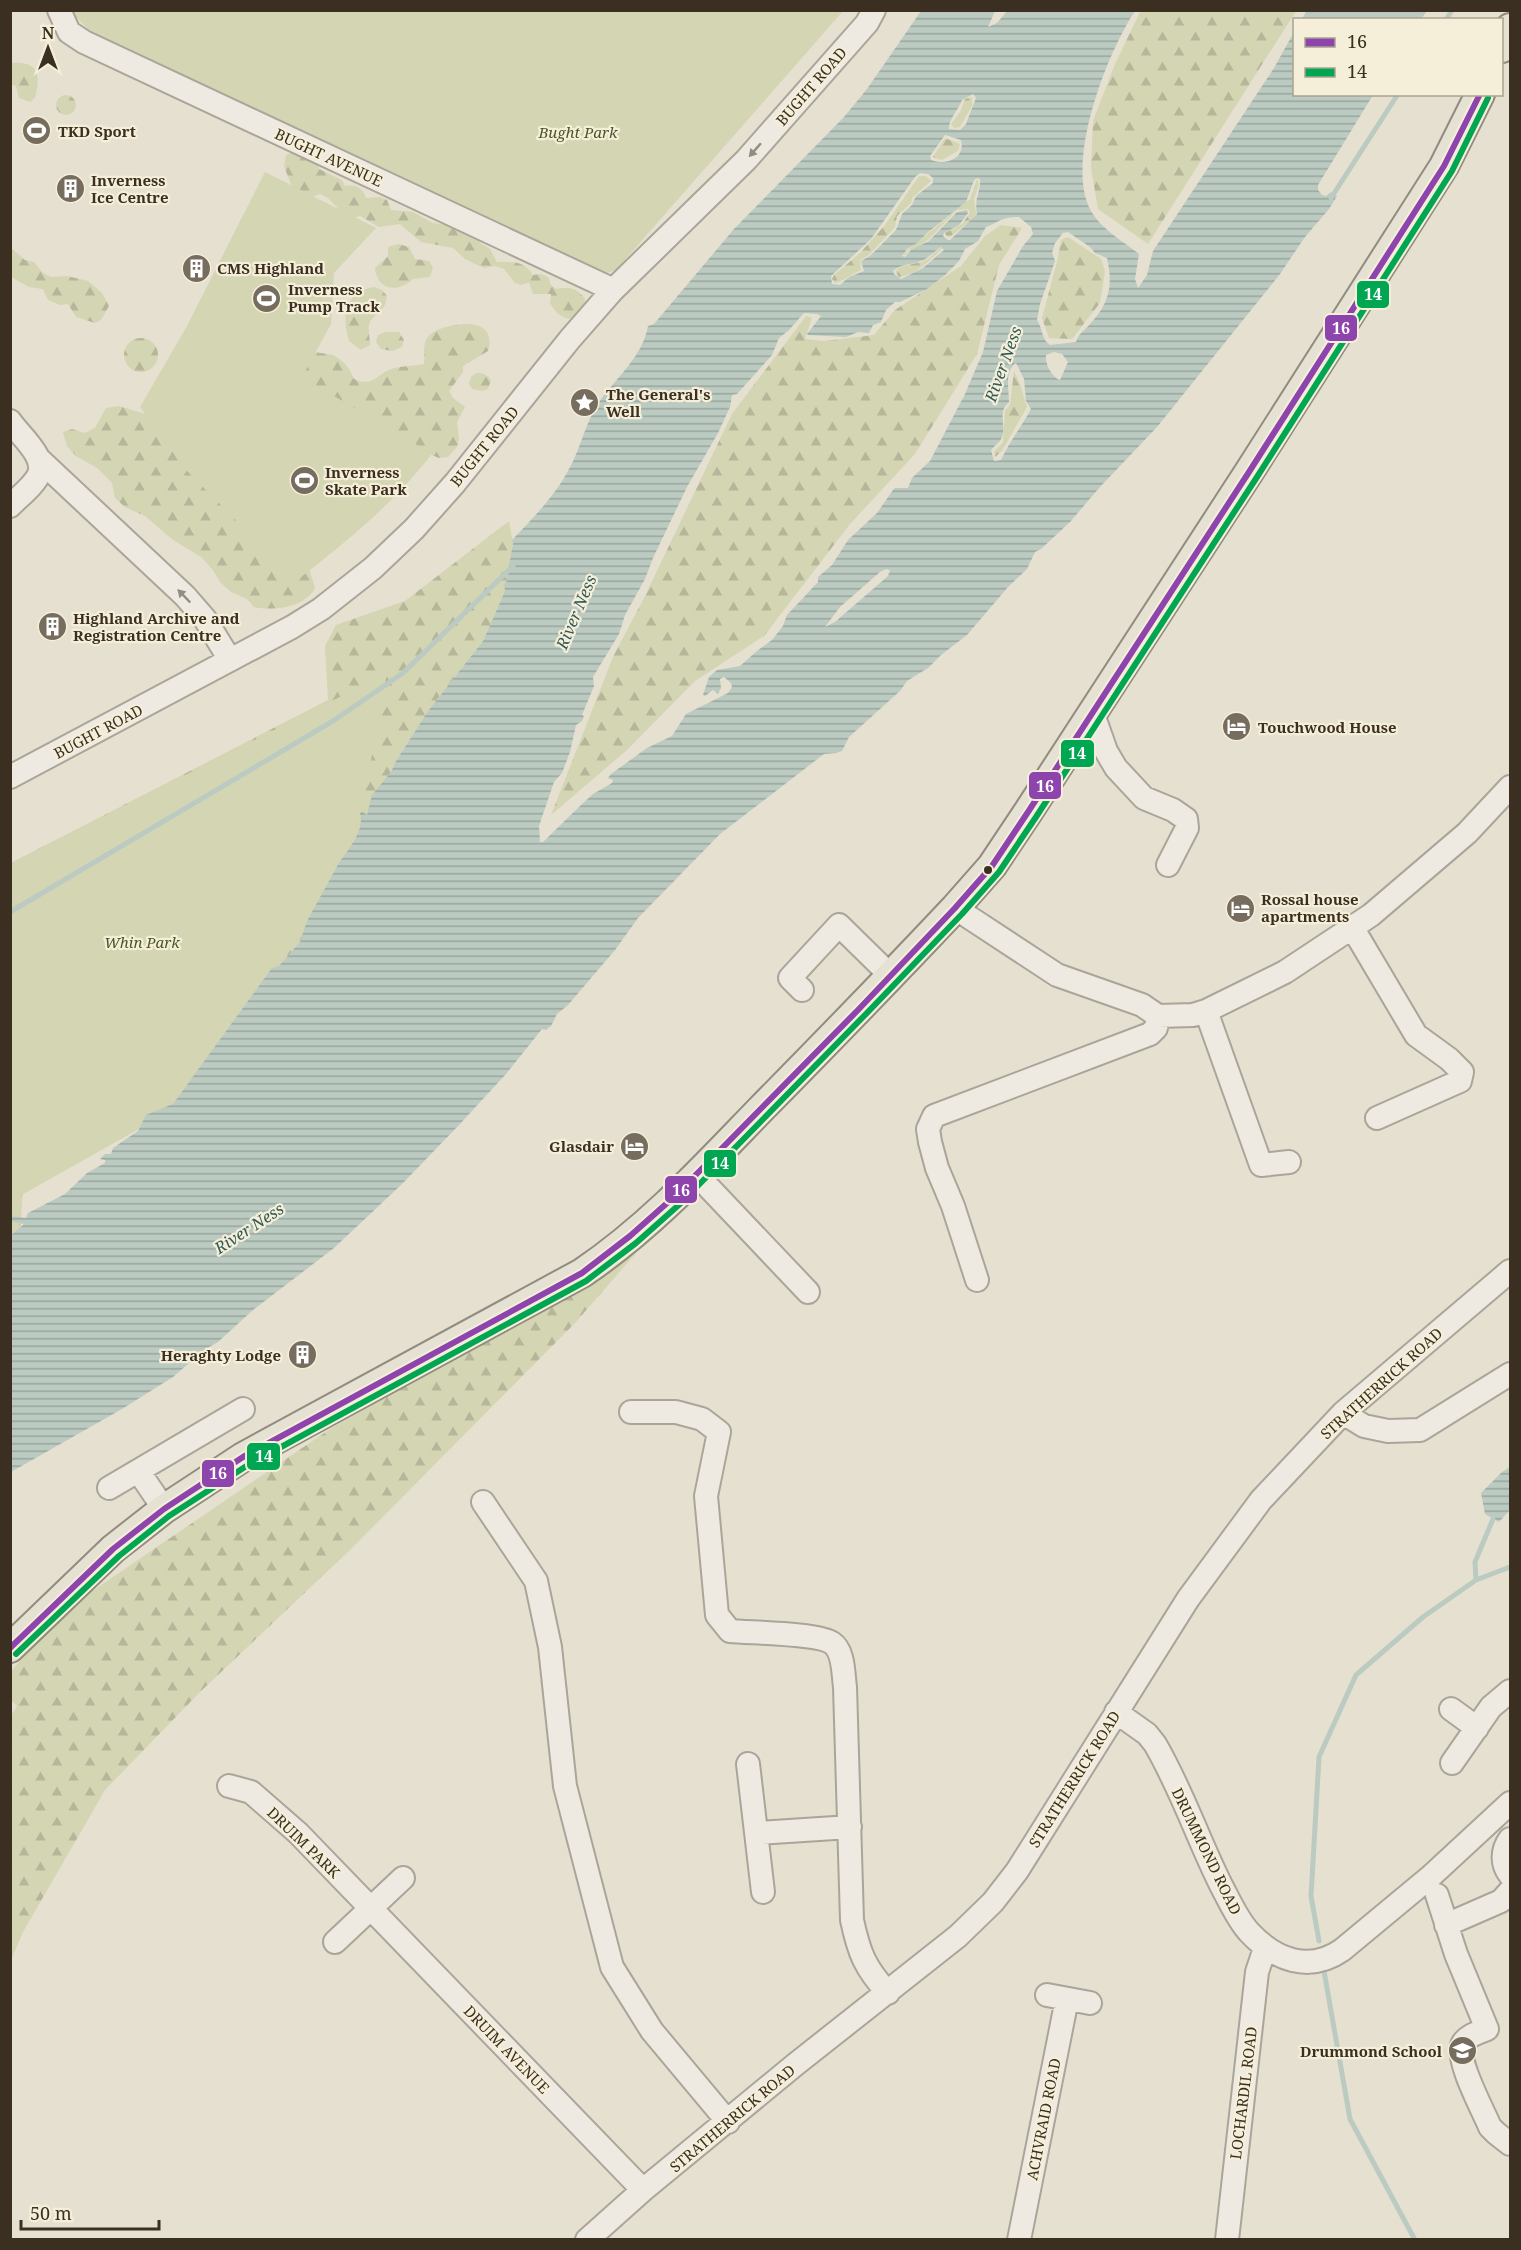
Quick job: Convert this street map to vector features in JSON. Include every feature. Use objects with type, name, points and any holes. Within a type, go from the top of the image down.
[{"type":"main road","points":[[1503,46],[1510,28]]},
{"type":"main road","points":[[10,1648],[113,1549],[164,1509],[263,1445],[582,1273],[611,1253],[649,1223],[891,976],[992,866],[1093,714],[1432,183],[1479,96]]},
{"type":"street","name":"BUGHT AVENUE","points":[[60,10],[69,32],[84,42],[612,291]]},
{"type":"street","name":"BUGHT ROAD","points":[[10,777],[292,627],[321,609],[373,568],[414,529],[455,483],[570,339],[612,291],[746,160],[867,23],[874,10]]},
{"type":"street","points":[[10,421],[40,460],[185,596],[204,619],[230,660]]},
{"type":"street","points":[[10,506],[38,477],[40,460]]},
{"type":"street","points":[[1093,714],[1106,751],[1116,768],[1144,798],[1173,810],[1186,819],[1187,828],[1168,865]]},
{"type":"street","points":[[955,908],[1057,975],[1142,1005],[1158,1016],[1193,1015],[1206,1011],[1285,972],[1371,915],[1467,833],[1510,787]]},
{"type":"street","points":[[802,990],[790,978],[839,925],[891,976]]},
{"type":"street","points":[[1352,927],[1416,1035],[1449,1059],[1462,1072],[1460,1081],[1377,1118]]},
{"type":"street","points":[[1206,1011],[1261,1165],[1289,1162]]},
{"type":"street","points":[[978,1280],[953,1206],[937,1168],[928,1129],[934,1116],[1150,1034],[1156,1028],[1158,1016]]},
{"type":"street","points":[[697,1175],[808,1292]]},
{"type":"street","name":"STRATHERRICK ROAD","points":[[587,2240],[643,2190],[796,2064],[958,1936],[993,1902],[1017,1871],[1188,1599],[1261,1500],[1343,1413],[1510,1271]]},
{"type":"street","points":[[1343,1413],[1364,1425],[1388,1431],[1420,1430],[1510,1374]]},
{"type":"street","points":[[110,1488],[243,1409]]},
{"type":"street","points":[[632,1412],[676,1412],[702,1419],[718,1432],[706,1496],[717,1615],[730,1631],[795,1635],[832,1642],[840,1653],[845,1687],[852,1920],[864,1964],[888,1993]]},
{"type":"street","points":[[139,1472],[164,1509]]},
{"type":"street","points":[[483,1502],[536,1581],[550,1647],[565,1786],[612,1967],[652,2031],[728,2122]]},
{"type":"street","points":[[1452,1763],[1491,1707],[1510,1691]]},
{"type":"street","points":[[1451,1709],[1477,1728]]},
{"type":"street","name":"DRUMMOND ROAD","points":[[1116,1712],[1147,1734],[1155,1744],[1236,1912],[1248,1931],[1265,1948],[1291,1962],[1319,1960],[1333,1956],[1430,1877],[1510,1803]]},
{"type":"street","points":[[748,1764],[763,1892]]},
{"type":"street","name":"DRUIM PARK","points":[[230,1786],[251,1792],[298,1833],[371,1909]]},
{"type":"street","points":[[757,1833],[850,1827]]},
{"type":"street","points":[[1510,1839],[1503,1858],[1510,1875]]},
{"type":"street","points":[[335,1942],[403,1878]]},
{"type":"street","points":[[1446,1925],[1501,1901],[1510,1891]]},
{"type":"street","points":[[1437,1895],[1446,1925],[1486,2029],[1468,2037],[1463,2043],[1460,2057],[1490,2127],[1510,2144]]},
{"type":"street","name":"DRUIM AVENUE","points":[[371,1909],[643,2190]]},
{"type":"street","name":"LOCHARDIL ROAD","points":[[1227,2240],[1257,1972],[1265,1948]]},
{"type":"street","name":"ACHVRAID ROAD","points":[[1019,2240],[1057,1997],[1090,2003]]},
{"type":"green space","name":"Bught Park","points":[[74,10],[843,11],[616,270],[601,275],[98,39],[73,14]]},
{"type":"green space","points":[[1141,10],[1296,11],[1148,244],[1098,209],[1091,168],[1093,121],[1115,64]]},
{"type":"green space","points":[[11,63],[27,64],[36,71],[37,90],[35,98],[30,102],[19,98],[16,86],[11,84]]},
{"type":"green space","points":[[66,95],[73,98],[76,105],[73,112],[66,115],[59,112],[56,105],[59,98]]},
{"type":"green space","points":[[972,97],[972,106],[960,127],[954,128],[951,124],[960,112],[965,99]]},
{"type":"green space","points":[[945,138],[960,144],[958,151],[942,160],[933,157]]},
{"type":"green space","points":[[296,151],[318,163],[319,169],[342,180],[345,186],[358,188],[366,198],[380,197],[387,200],[391,210],[413,212],[433,223],[454,226],[478,237],[480,243],[490,249],[497,262],[522,264],[533,275],[541,274],[548,277],[551,285],[556,289],[575,290],[585,299],[580,314],[571,319],[565,318],[550,303],[551,294],[533,294],[529,282],[521,285],[515,283],[504,269],[495,266],[484,268],[465,259],[453,248],[421,242],[400,224],[379,227],[360,216],[351,218],[320,194],[309,198],[294,192],[284,166],[286,155]]},
{"type":"green space","points":[[265,172],[376,228],[334,273],[331,324],[302,377],[432,454],[385,506],[296,581],[185,469],[140,407],[187,326]]},
{"type":"green space","points":[[919,176],[926,176],[931,181],[897,216],[895,227],[869,255],[860,260],[861,270],[835,283],[832,279],[834,275],[860,253],[885,225]]},
{"type":"green space","points":[[977,179],[979,184],[974,199],[976,214],[972,219],[947,237],[945,233],[962,224],[970,213],[968,209],[957,210],[919,247],[903,254],[970,199]]},
{"type":"green space","points":[[1001,225],[1022,228],[999,265],[977,354],[915,454],[850,524],[764,636],[695,681],[627,750],[551,815],[613,657],[645,596],[732,414],[806,316],[812,318],[805,339],[825,341],[874,335],[895,310],[961,266],[985,236]]},
{"type":"green space","points":[[1068,237],[1101,259],[1105,271],[1100,303],[1072,339],[1049,338],[1042,318],[1061,240]]},
{"type":"green space","points":[[398,244],[409,247],[415,259],[429,261],[433,267],[430,277],[413,279],[395,288],[384,285],[380,281],[375,268],[388,256],[388,247]]},
{"type":"green space","points":[[10,247],[25,260],[34,262],[43,273],[51,277],[67,276],[88,281],[102,293],[109,306],[101,320],[95,323],[76,317],[68,304],[60,305],[48,300],[43,289],[29,287],[11,277]]},
{"type":"green space","points":[[941,248],[917,270],[899,277],[895,272],[902,267],[929,258]]},
{"type":"green space","points":[[374,287],[382,290],[387,296],[386,302],[369,325],[370,345],[361,350],[349,341],[346,323],[347,307],[356,294]]},
{"type":"green space","points":[[463,324],[476,325],[488,333],[488,351],[463,366],[463,372],[449,391],[453,398],[465,407],[457,422],[459,439],[457,447],[448,457],[439,458],[374,432],[254,342],[333,355],[346,365],[354,379],[366,382],[394,368],[424,364],[424,348],[427,338],[435,331]]},
{"type":"green space","points":[[385,332],[399,332],[404,340],[402,347],[392,351],[381,349],[376,342],[378,335]]},
{"type":"green space","points":[[141,338],[153,343],[158,355],[153,367],[141,372],[129,367],[124,355],[129,343]]},
{"type":"green space","points":[[1014,371],[1027,407],[1002,451],[995,457],[994,452],[1003,442],[1005,410],[1010,405]]},
{"type":"green space","points":[[476,373],[485,374],[491,380],[488,389],[482,391],[472,389],[469,384],[471,377]]},
{"type":"green space","points":[[119,406],[161,419],[308,565],[315,588],[310,595],[296,604],[279,608],[254,607],[247,599],[231,592],[220,582],[201,557],[173,540],[145,516],[125,507],[115,498],[112,483],[97,468],[76,456],[67,446],[63,432],[72,429],[85,433],[95,428],[106,408]]},
{"type":"green space","name":"Whin Park","points":[[509,521],[513,543],[505,591],[483,641],[428,711],[396,761],[356,843],[305,934],[226,1055],[11,1101],[11,863],[328,700],[325,646],[336,625],[405,601]]},
{"type":"green space","name":"Whin Park","points":[[387,673],[356,843],[226,1055],[169,1112],[11,1201],[11,863]]},
{"type":"green space","points":[[10,1165],[24,1176],[20,1230],[11,1234]]},
{"type":"green space","points":[[636,1253],[576,1322],[351,1549],[201,1691],[105,1790],[23,1932],[11,1960],[10,1717],[17,1706],[11,1700],[11,1671],[69,1607],[330,1429]]},
{"type":"water","points":[[1307,10],[1427,10],[1422,18],[1303,18]]},
{"type":"water","name":"River Ness","points":[[921,11],[995,11],[988,27],[997,23],[1007,11],[1135,11],[1113,53],[1092,109],[1083,165],[1084,190],[1091,211],[1106,229],[1139,254],[1135,279],[1138,288],[1147,275],[1153,251],[1274,68],[1293,34],[1293,96],[1372,96],[1318,185],[1318,190],[1322,195],[1326,196],[1331,192],[1337,196],[1329,209],[1157,427],[1070,522],[1035,552],[1027,569],[1008,587],[967,635],[928,668],[907,681],[900,691],[849,737],[842,751],[824,754],[720,834],[638,918],[615,950],[568,1005],[557,1014],[551,1026],[546,1030],[542,1029],[506,1074],[459,1125],[402,1184],[334,1248],[253,1310],[218,1342],[204,1350],[173,1377],[122,1409],[11,1472],[11,1235],[24,1224],[11,1221],[11,1216],[26,1218],[28,1213],[65,1194],[87,1173],[105,1163],[105,1160],[100,1159],[105,1154],[111,1154],[113,1148],[138,1131],[146,1115],[173,1104],[272,968],[279,966],[300,942],[307,921],[359,832],[360,813],[362,811],[367,815],[372,795],[391,772],[428,711],[483,641],[505,591],[504,583],[506,583],[512,540],[543,506],[563,479],[594,410],[635,357],[648,326],[654,324],[734,229],[844,117],[867,89]],"holes":[[[973,94],[976,98],[966,124],[960,130],[949,129],[950,122],[962,100]],[[945,135],[961,140],[961,152],[954,159],[937,162],[931,160],[930,156]],[[920,173],[928,174],[933,178],[933,183],[916,196],[912,205],[902,214],[896,230],[870,256],[861,261],[864,271],[849,277],[840,285],[832,284],[831,276],[871,239],[915,177]],[[980,179],[976,203],[977,214],[948,240],[943,236],[944,233],[959,225],[968,213],[967,210],[957,212],[929,241],[911,250],[905,257],[902,256],[907,249],[966,202],[974,180]],[[1019,217],[1031,227],[1033,234],[1023,246],[997,291],[983,352],[965,394],[930,461],[912,478],[908,488],[895,488],[877,513],[848,540],[832,565],[818,577],[818,582],[787,615],[783,626],[772,640],[740,666],[717,670],[709,677],[703,695],[713,690],[718,694],[721,688],[720,679],[724,677],[731,683],[732,687],[728,693],[686,714],[672,736],[647,748],[611,774],[608,778],[613,780],[612,783],[593,794],[543,842],[540,842],[539,826],[554,782],[562,773],[570,752],[576,725],[582,721],[584,716],[582,715],[594,686],[593,677],[619,634],[625,615],[645,579],[687,487],[718,433],[730,407],[732,395],[737,394],[772,355],[779,338],[804,313],[821,316],[808,335],[846,337],[858,332],[869,333],[873,325],[881,322],[886,310],[895,302],[900,302],[927,289],[944,276],[959,261],[965,249],[978,241],[986,227]],[[1068,232],[1095,253],[1107,258],[1110,285],[1102,309],[1080,334],[1076,342],[1050,345],[1045,340],[1037,320],[1055,261],[1052,253],[1055,243],[1063,233]],[[941,247],[944,250],[923,268],[901,279],[894,274],[893,271],[896,268],[921,261]],[[1054,352],[1062,354],[1068,362],[1060,380],[1048,367],[1046,355]],[[1016,363],[1024,379],[1026,401],[1031,409],[1001,460],[994,461],[991,450],[1003,434],[1003,411],[1009,402],[1008,381],[1012,366]],[[890,570],[888,576],[835,622],[825,627],[840,607],[880,572]]]},
{"type":"water","points":[[1510,1467],[1510,1510],[1499,1522],[1485,1514],[1481,1493]]},
{"type":"waterway","points":[[1447,18],[1452,10]]},
{"type":"waterway","points":[[1331,198],[1397,96]]},
{"type":"waterway","points":[[10,912],[333,721],[403,673],[513,566]]},
{"type":"waterway","points":[[1476,1580],[1475,1562],[1493,1519]]},
{"type":"waterway","points":[[1319,1941],[1311,1896],[1319,1757],[1356,1675],[1423,1617],[1476,1580],[1510,1567]]},
{"type":"waterway","points":[[1324,1971],[1350,2119],[1415,2240]]},
{"type":"transit line","name":"16","points":[[10,1648],[113,1549],[164,1509],[243,1457],[582,1273],[630,1236],[675,1196],[955,908],[992,866],[1249,472],[1444,166],[1479,96]]},
{"type":"transit line","name":"14","points":[[16,1654],[119,1556],[169,1516],[248,1465],[586,1281],[636,1243],[681,1203],[962,914],[999,872],[1257,477],[1452,171],[1488,98]]},
{"type":"place","name":"TKD Sport","points":[[37,131]]},
{"type":"place","name":"Inverness Ice Centre","points":[[70,189]]},
{"type":"place","name":"CMS Highland","points":[[196,268]]},
{"type":"place","name":"Inverness Pump Track","points":[[267,298]]},
{"type":"place","name":"The General's Well","points":[[585,403]]},
{"type":"place","name":"Inverness Skate Park","points":[[304,481]]},
{"type":"place","name":"Highland Archive and Registration Centre","points":[[52,627]]},
{"type":"place","name":"Touchwood House","points":[[1237,727]]},
{"type":"place","name":"Rossal house apartments","points":[[1240,908]]},
{"type":"place","name":"Glasdair","points":[[635,1146]]},
{"type":"place","name":"Heraghty Lodge","points":[[302,1355]]},
{"type":"place","name":"Drummond School","points":[[1463,2051]]}]
